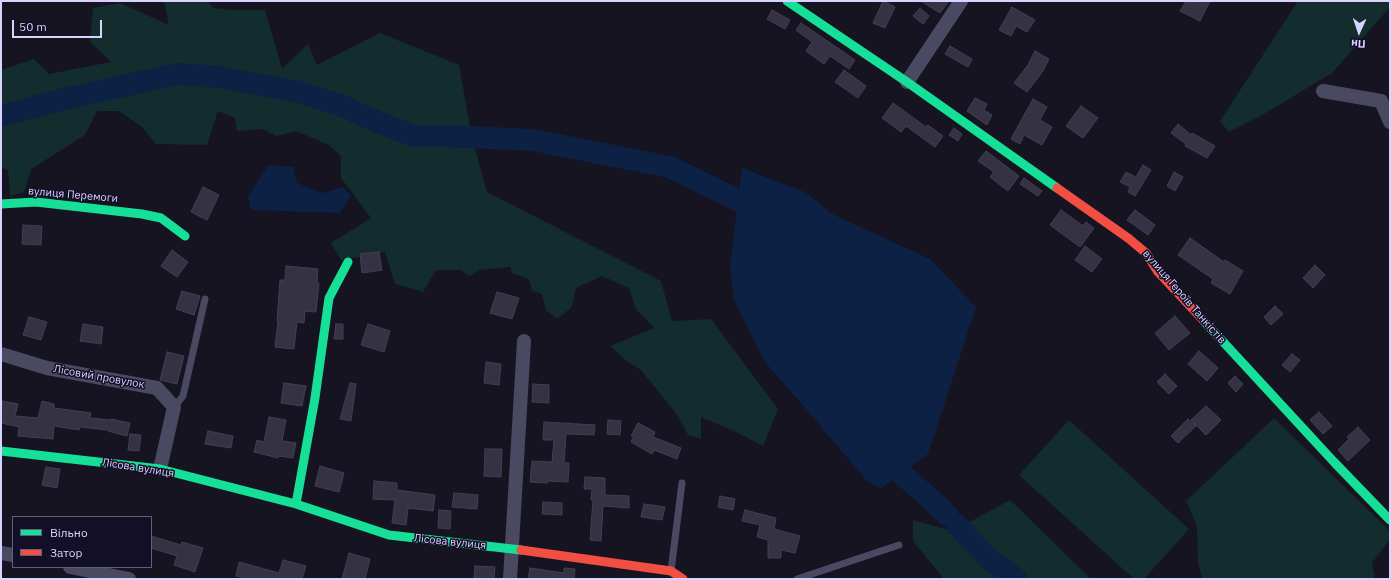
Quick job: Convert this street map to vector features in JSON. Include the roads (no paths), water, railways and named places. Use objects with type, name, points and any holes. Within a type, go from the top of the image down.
[{"type":"street","name":"вулиця Героїв Танкістів","points":[[787,1],[907,82],[1128,238],[1146,253],[1158,272],[1334,462],[1390,520]]},
{"type":"street","points":[[907,82],[961,1]]},
{"type":"street","points":[[1323,91],[1381,101],[1390,122]]},
{"type":"street","name":"вулиця Перемоги","points":[[1,204],[36,202],[142,214],[161,218],[184,236]]},
{"type":"street","points":[[296,504],[315,398],[329,298],[348,262]]},
{"type":"street","points":[[510,579],[513,549],[524,341]]},
{"type":"street","name":"Лісовий провулок","points":[[1,354],[47,368],[157,388],[174,406]]},
{"type":"street","points":[[160,469],[174,406]]},
{"type":"street","name":"Лісова вулиця","points":[[1,451],[160,469],[296,504],[389,535],[513,549],[671,571],[683,579]]},
{"type":"street","points":[[1,553],[12,555]]},
{"type":"street","points":[[75,568],[129,579]]},
{"type":"lane","points":[[174,406],[183,396],[205,299]]},
{"type":"lane","points":[[671,571],[682,483]]},
{"type":"lane","points":[[797,579],[899,545]]},
{"type":"water","points":[[268,165],[293,167],[297,183],[322,193],[343,187],[351,196],[340,213],[251,210],[248,197]]},
{"type":"water","points":[[742,168],[805,192],[832,214],[930,259],[976,307],[928,454],[880,489],[866,480],[764,361],[734,300],[730,266]]},
{"type":"waterway","points":[[1,116],[60,100],[177,74],[218,77],[299,92],[340,105],[414,136],[533,140],[670,167],[758,210],[762,215]]},
{"type":"waterway","points":[[895,447],[895,468],[948,516]]},
{"type":"waterway","points":[[957,525],[991,561],[1016,579]]}]
